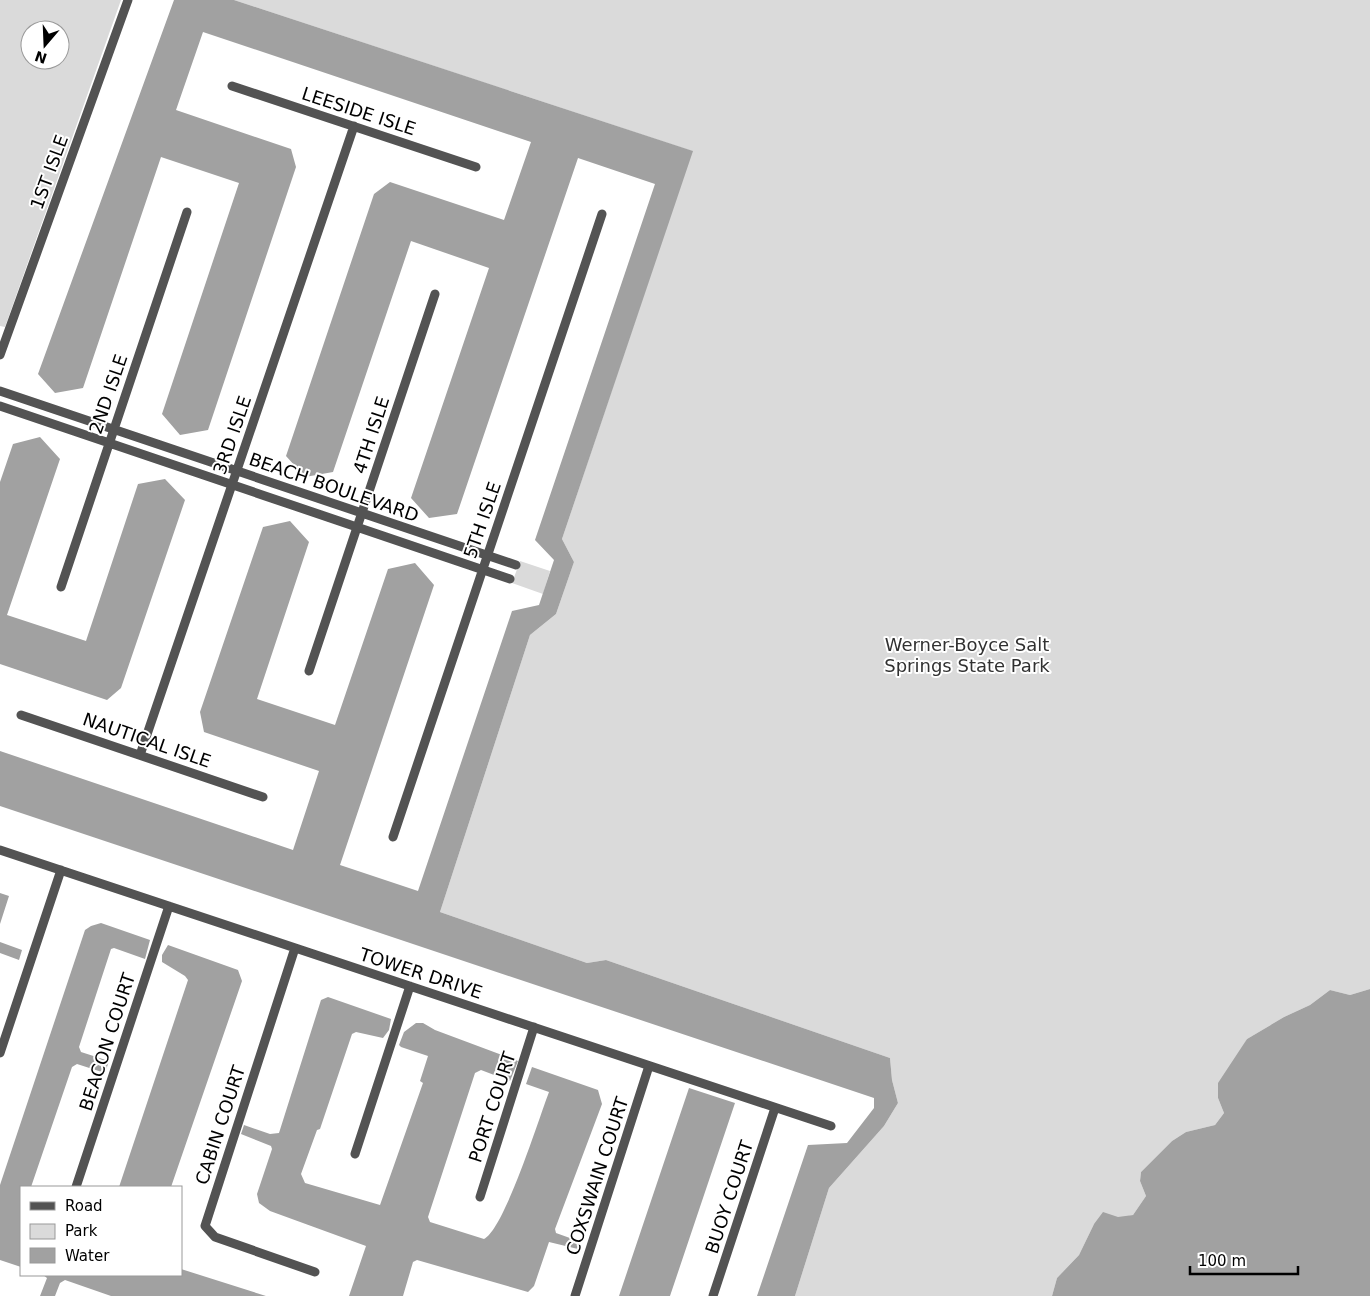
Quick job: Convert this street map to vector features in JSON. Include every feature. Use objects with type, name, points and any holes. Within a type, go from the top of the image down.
[{"type":"street","name":"1ST ISLE","points":[[0,355],[128,0]]},
{"type":"street","name":"LEESIDE ISLE","points":[[232,86],[476,167]]},
{"type":"street","name":"3RD ISLE","points":[[140,755],[354,126]]},
{"type":"street","name":"2ND ISLE","points":[[60,587],[187,212]]},
{"type":"street","name":"5TH ISLE","points":[[393,837],[602,214]]},
{"type":"street","name":"4TH ISLE","points":[[309,671],[435,294]]},
{"type":"street","name":"BEACH BOULEVARD","points":[[0,391],[516,565]]},
{"type":"street","name":"BEACH BOULEVARD","points":[[0,406],[510,579]]},
{"type":"street","name":"NAUTICAL ISLE","points":[[21,715],[263,797]]},
{"type":"street","name":"TOWER DRIVE","points":[[0,850],[831,1126]]},
{"type":"street","points":[[0,1053],[61,870]]},
{"type":"street","name":"BEACON COURT","points":[[76,1186],[169,906]]},
{"type":"street","name":"CABIN COURT","points":[[295,948],[205,1226],[214,1237],[314,1272]]},
{"type":"street","points":[[355,1154],[410,986]]},
{"type":"street","name":"PORT COURT","points":[[480,1197],[534,1028]]},
{"type":"street","name":"COXSWAIN COURT","points":[[575,1296],[649,1066]]},
{"type":"street","name":"BUOY COURT","points":[[713,1296],[775,1108]]},
{"type":"green space","points":[[0,0],[121,0],[5,327],[0,326]]},
{"type":"green space","name":"Werner-Boyce Salt Springs State Park","points":[[234,0],[1370,0],[1370,989],[1350,995],[1330,990],[1310,1005],[1284,1017],[1247,1039],[1218,1098],[1224,1113],[1215,1125],[1186,1132],[1172,1141],[1141,1172],[1140,1181],[1146,1196],[1133,1215],[1094,1224],[1079,1255],[1057,1278],[1052,1296],[795,1296],[829,1188],[884,1126],[898,1103],[892,1080],[890,1058],[606,960],[587,963],[440,912],[530,635],[556,614],[574,562],[562,539],[692,151]]},
{"type":"green space","points":[[520,561],[550,571],[543,594],[512,583]]},
{"type":"water","points":[[174,0],[234,0],[693,151],[562,539],[574,562],[556,614],[530,635],[440,912],[587,963],[606,960],[890,1058],[892,1080],[898,1103],[884,1126],[829,1188],[795,1296],[757,1296],[808,1145],[847,1143],[874,1108],[874,1098],[0,806],[0,751],[293,850],[319,771],[204,732],[200,712],[263,527],[290,521],[309,542],[257,699],[335,725],[388,569],[415,563],[434,585],[340,865],[418,891],[512,611],[539,605],[554,560],[535,540],[655,184],[578,158],[457,514],[429,518],[411,498],[489,268],[411,241],[333,472],[305,477],[286,456],[374,194],[390,182],[504,220],[531,142],[203,32],[176,110],[291,149],[296,167],[208,430],[180,435],[162,414],[239,183],[161,157],[83,388],[55,393],[38,374]]},
{"type":"water","points":[[40,437],[60,459],[7,615],[86,641],[138,484],[165,479],[185,500],[121,688],[107,700],[0,664],[0,482],[13,444]]},
{"type":"water","points":[[0,893],[9,896],[0,924]]},
{"type":"water","points":[[101,923],[150,940],[145,959],[114,948],[111,949],[79,1047],[81,1052],[109,1061],[105,1073],[77,1064],[72,1067],[31,1186],[20,1186],[20,1267],[0,1260],[0,1185],[85,930]]},
{"type":"water","points":[[0,942],[22,950],[19,960],[0,953]]},
{"type":"water","points":[[168,945],[238,970],[242,981],[171,1186],[119,1186],[188,980],[185,976],[162,962],[162,955]]},
{"type":"water","points":[[1370,989],[1370,1296],[1052,1296],[1057,1278],[1079,1255],[1094,1224],[1103,1212],[1118,1217],[1133,1215],[1146,1196],[1140,1181],[1141,1172],[1172,1141],[1186,1132],[1215,1125],[1224,1113],[1218,1098],[1218,1083],[1247,1039],[1284,1017],[1310,1005],[1330,990],[1350,995]]},
{"type":"water","points":[[328,997],[391,1019],[389,1030],[383,1038],[356,1032],[352,1034],[320,1129],[317,1130],[301,1174],[305,1183],[380,1205],[423,1083],[420,1081],[428,1056],[399,1045],[404,1032],[416,1023],[423,1023],[435,1030],[518,1061],[510,1081],[481,1070],[475,1073],[428,1217],[430,1222],[484,1239],[492,1231],[511,1195],[549,1092],[526,1084],[532,1067],[598,1090],[602,1104],[555,1229],[556,1233],[581,1242],[578,1249],[549,1242],[534,1286],[528,1292],[417,1260],[413,1262],[403,1296],[349,1296],[366,1246],[270,1211],[259,1203],[257,1194],[272,1149],[271,1146],[241,1134],[244,1125],[270,1134],[279,1133],[321,1000]]},
{"type":"water","points":[[689,1088],[735,1103],[670,1296],[619,1296]]},
{"type":"water","points":[[182,1269],[266,1296],[111,1296],[65,1280],[60,1283],[55,1296],[40,1296],[47,1278],[44,1276],[182,1276]]}]
